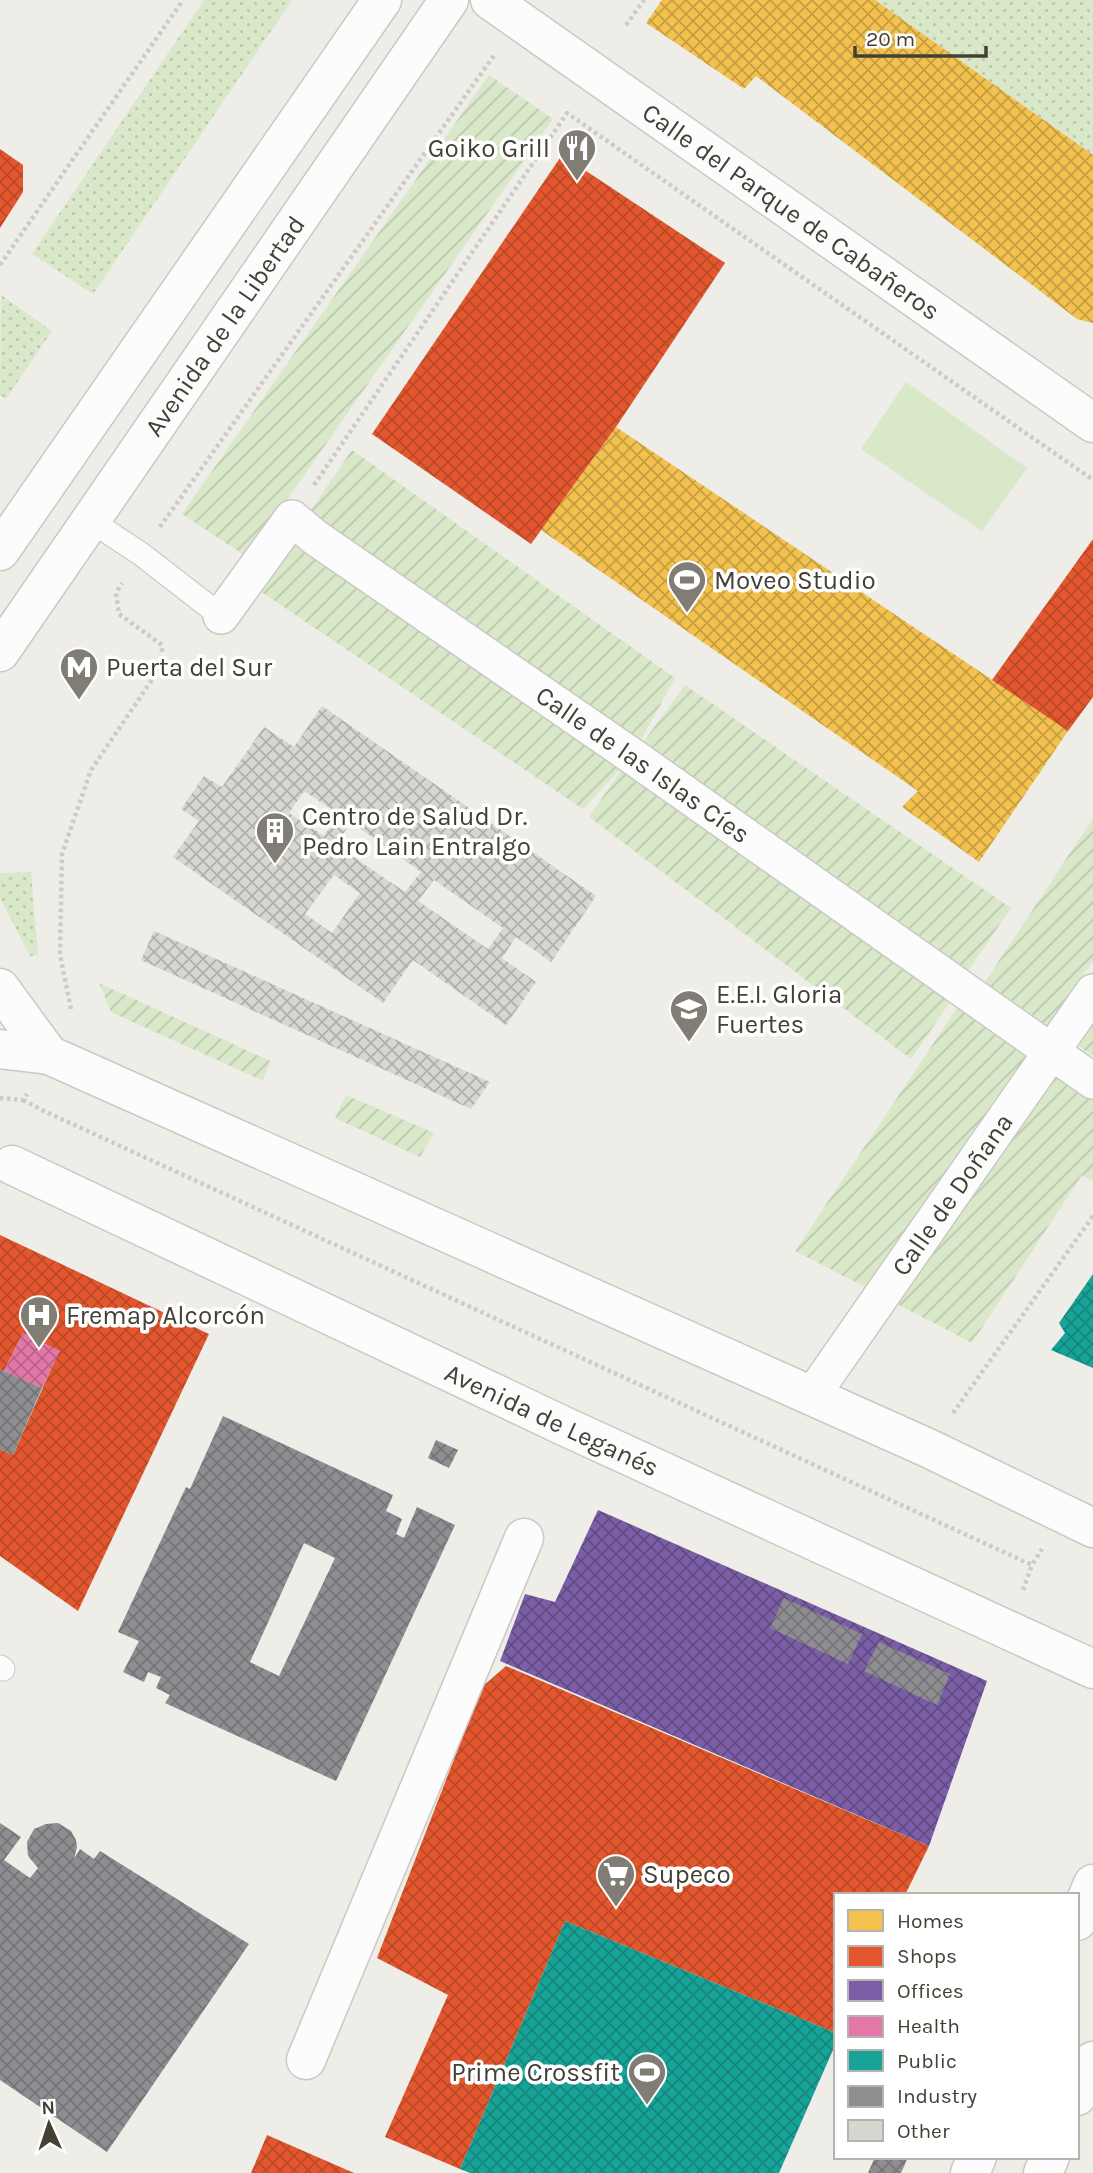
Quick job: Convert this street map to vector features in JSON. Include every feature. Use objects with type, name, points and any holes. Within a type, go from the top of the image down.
[{"type":"street","points":[[0,551],[382,0]]},
{"type":"street","name":"Avenida de la Libertad","points":[[0,652],[449,0]]},
{"type":"street","name":"Calle del Parque de Cabañeros","points":[[505,11],[1092,419]]},
{"type":"street","points":[[221,616],[292,518]]},
{"type":"street","name":"Calle de las Islas Cíes","points":[[292,518],[1093,1081]]},
{"type":"street","points":[[0,988],[49,1055]]},
{"type":"street","name":"Calle de Doñana","points":[[811,1396],[1093,992]]},
{"type":"street","points":[[0,1049],[49,1055],[929,1448],[1078,1521],[1093,1553]]},
{"type":"street","name":"Avenida de Leganés","points":[[12,1165],[579,1433],[1093,1669]]},
{"type":"street","points":[[306,2060],[524,1538]]},
{"type":"street","points":[[1079,1916],[1093,1884]]},
{"type":"street","points":[[1079,2092],[1093,2061]]},
{"type":"lane","points":[[91,521],[141,554],[221,616]]},
{"type":"path","points":[[0,265],[183,0]]},
{"type":"path","points":[[626,25],[644,0]]},
{"type":"path","points":[[49,1055],[72,1015],[60,955],[62,854],[91,770],[162,664],[162,645],[118,614],[116,593],[490,60],[505,11]]},
{"type":"path","points":[[292,518],[567,113],[1093,480]]},
{"type":"path","points":[[23,1100],[1032,1565],[1078,1521]]},
{"type":"path","points":[[929,1448],[1093,1216]]},
{"type":"green space","points":[[204,0],[292,0],[93,294],[32,254]]},
{"type":"green space","points":[[875,0],[1093,0],[1093,155]]},
{"type":"green space","points":[[489,75],[553,119],[247,557],[182,514]]},
{"type":"green space","points":[[1,295],[52,331],[6,399],[0,395]]},
{"type":"green space","points":[[906,382],[1027,468],[982,531],[861,449]]},
{"type":"green space","points":[[352,450],[675,678],[632,756],[960,987],[911,1059],[589,817],[626,763],[583,809],[257,589]]},
{"type":"green space","points":[[685,685],[1011,908],[966,974],[639,748]]},
{"type":"green space","points":[[1093,818],[1093,961],[1048,1026],[985,982]]},
{"type":"green space","points":[[31,872],[38,955],[30,956],[0,898],[0,873]]},
{"type":"green space","points":[[99,983],[270,1061],[263,1081],[111,1012]]},
{"type":"green space","points":[[961,1002],[1034,1054],[867,1288],[795,1251]]},
{"type":"green space","points":[[1093,1025],[1093,1056],[1079,1046]]},
{"type":"green space","points":[[1056,1076],[1093,1099],[1093,1181],[1082,1175],[972,1343],[897,1304],[998,1130]]},
{"type":"green space","points":[[346,1095],[434,1133],[420,1157],[335,1118]]},
{"type":"building: Homes","points":[[662,0],[875,0],[1093,155],[1093,323],[1077,319],[756,76],[744,89],[646,23]]},
{"type":"building: Homes","points":[[616,427],[1068,731],[979,862],[902,807],[918,791],[541,530]]},
{"type":"building: Shops","points":[[0,149],[23,165],[23,192],[0,228]]},
{"type":"building: Shops","points":[[562,155],[725,263],[616,427],[531,544],[372,434]]},
{"type":"building: Shops","points":[[1093,539],[1093,697],[1068,731],[992,680]]},
{"type":"building: Shops","points":[[0,1235],[209,1334],[78,1611],[0,1556],[0,1449],[13,1455],[59,1351],[23,1333],[4,1371],[0,1369]]},
{"type":"building: Shops","name":"Supeco","points":[[506,1666],[929,1846],[906,1893],[834,1893],[834,2032],[565,1921],[460,2169],[385,2137],[448,1995],[377,1958],[482,1687]]},
{"type":"building: Shops","points":[[267,2135],[354,2173],[251,2173]]},
{"type":"building: Offices","points":[[598,1510],[987,1681],[929,1846],[500,1661],[525,1594],[555,1602]]},
{"type":"building: Health","points":[[23,1333],[60,1351],[42,1388],[4,1371]]},
{"type":"building: Public","points":[[1093,1274],[1093,1368],[1051,1350],[1065,1333],[1059,1323]]},
{"type":"building: Public","name":"Prime Crossfit","points":[[565,1921],[834,2032],[834,2048],[779,2173],[470,2173],[460,2169]]},
{"type":"building: Industry","points":[[0,1369],[42,1388],[13,1455],[0,1449]]},
{"type":"building: Industry","points":[[223,1416],[393,1495],[386,1511],[402,1519],[396,1534],[404,1538],[417,1507],[455,1525],[336,1781],[165,1703],[170,1695],[156,1688],[161,1677],[148,1672],[144,1682],[123,1672],[139,1641],[118,1632],[186,1487],[190,1489]],"holes":[[[304,1543],[335,1558],[279,1676],[250,1662]]]},
{"type":"building: Industry","points":[[436,1440],[458,1450],[449,1468],[428,1458]]},
{"type":"building: Industry","points":[[784,1598],[862,1634],[848,1664],[770,1628]]},
{"type":"building: Industry","points":[[879,1642],[950,1674],[937,1705],[864,1671]]},
{"type":"building: Industry","points":[[0,1823],[21,1837],[4,1860],[30,1878],[38,1868],[28,1856],[27,1842],[34,1829],[58,1823],[71,1831],[76,1840],[74,1859],[80,1849],[94,1859],[100,1851],[249,1944],[107,2152],[0,2080]]},
{"type":"building: Industry","points":[[874,2159],[907,2159],[901,2173],[868,2173]]},
{"type":"building: Other","name":"Centro de Salud Dr. Pedro Lain Entralgo","points":[[322,706],[596,896],[551,962],[516,937],[502,958],[536,982],[506,1025],[413,960],[383,1003],[173,857],[199,821],[181,809],[204,776],[222,787],[264,727],[294,747]],"holes":[[[304,791],[339,814],[324,836],[289,813]],[[351,822],[421,872],[405,892],[336,845]],[[334,875],[360,893],[332,933],[305,914]],[[434,880],[503,928],[488,949],[418,901]]]},
{"type":"building: Other","points":[[154,931],[490,1082],[471,1109],[141,960]]},
{"type":"place","name":"Goiko Grill","points":[[577,182]]},
{"type":"place","name":"Moveo Studio","points":[[687,614]]},
{"type":"place","name":"Puerta del Sur","points":[[79,701]]},
{"type":"place","name":"Centro de Salud Dr. Pedro Lain Entralgo","points":[[275,865]]},
{"type":"place","name":"E.E.I. Gloria Fuertes","points":[[689,1043]]},
{"type":"place","name":"Fremap Alcorcón","points":[[39,1349]]},
{"type":"place","name":"Supeco","points":[[616,1908]]},
{"type":"place","name":"Prime Crossfit","points":[[647,2106]]}]
